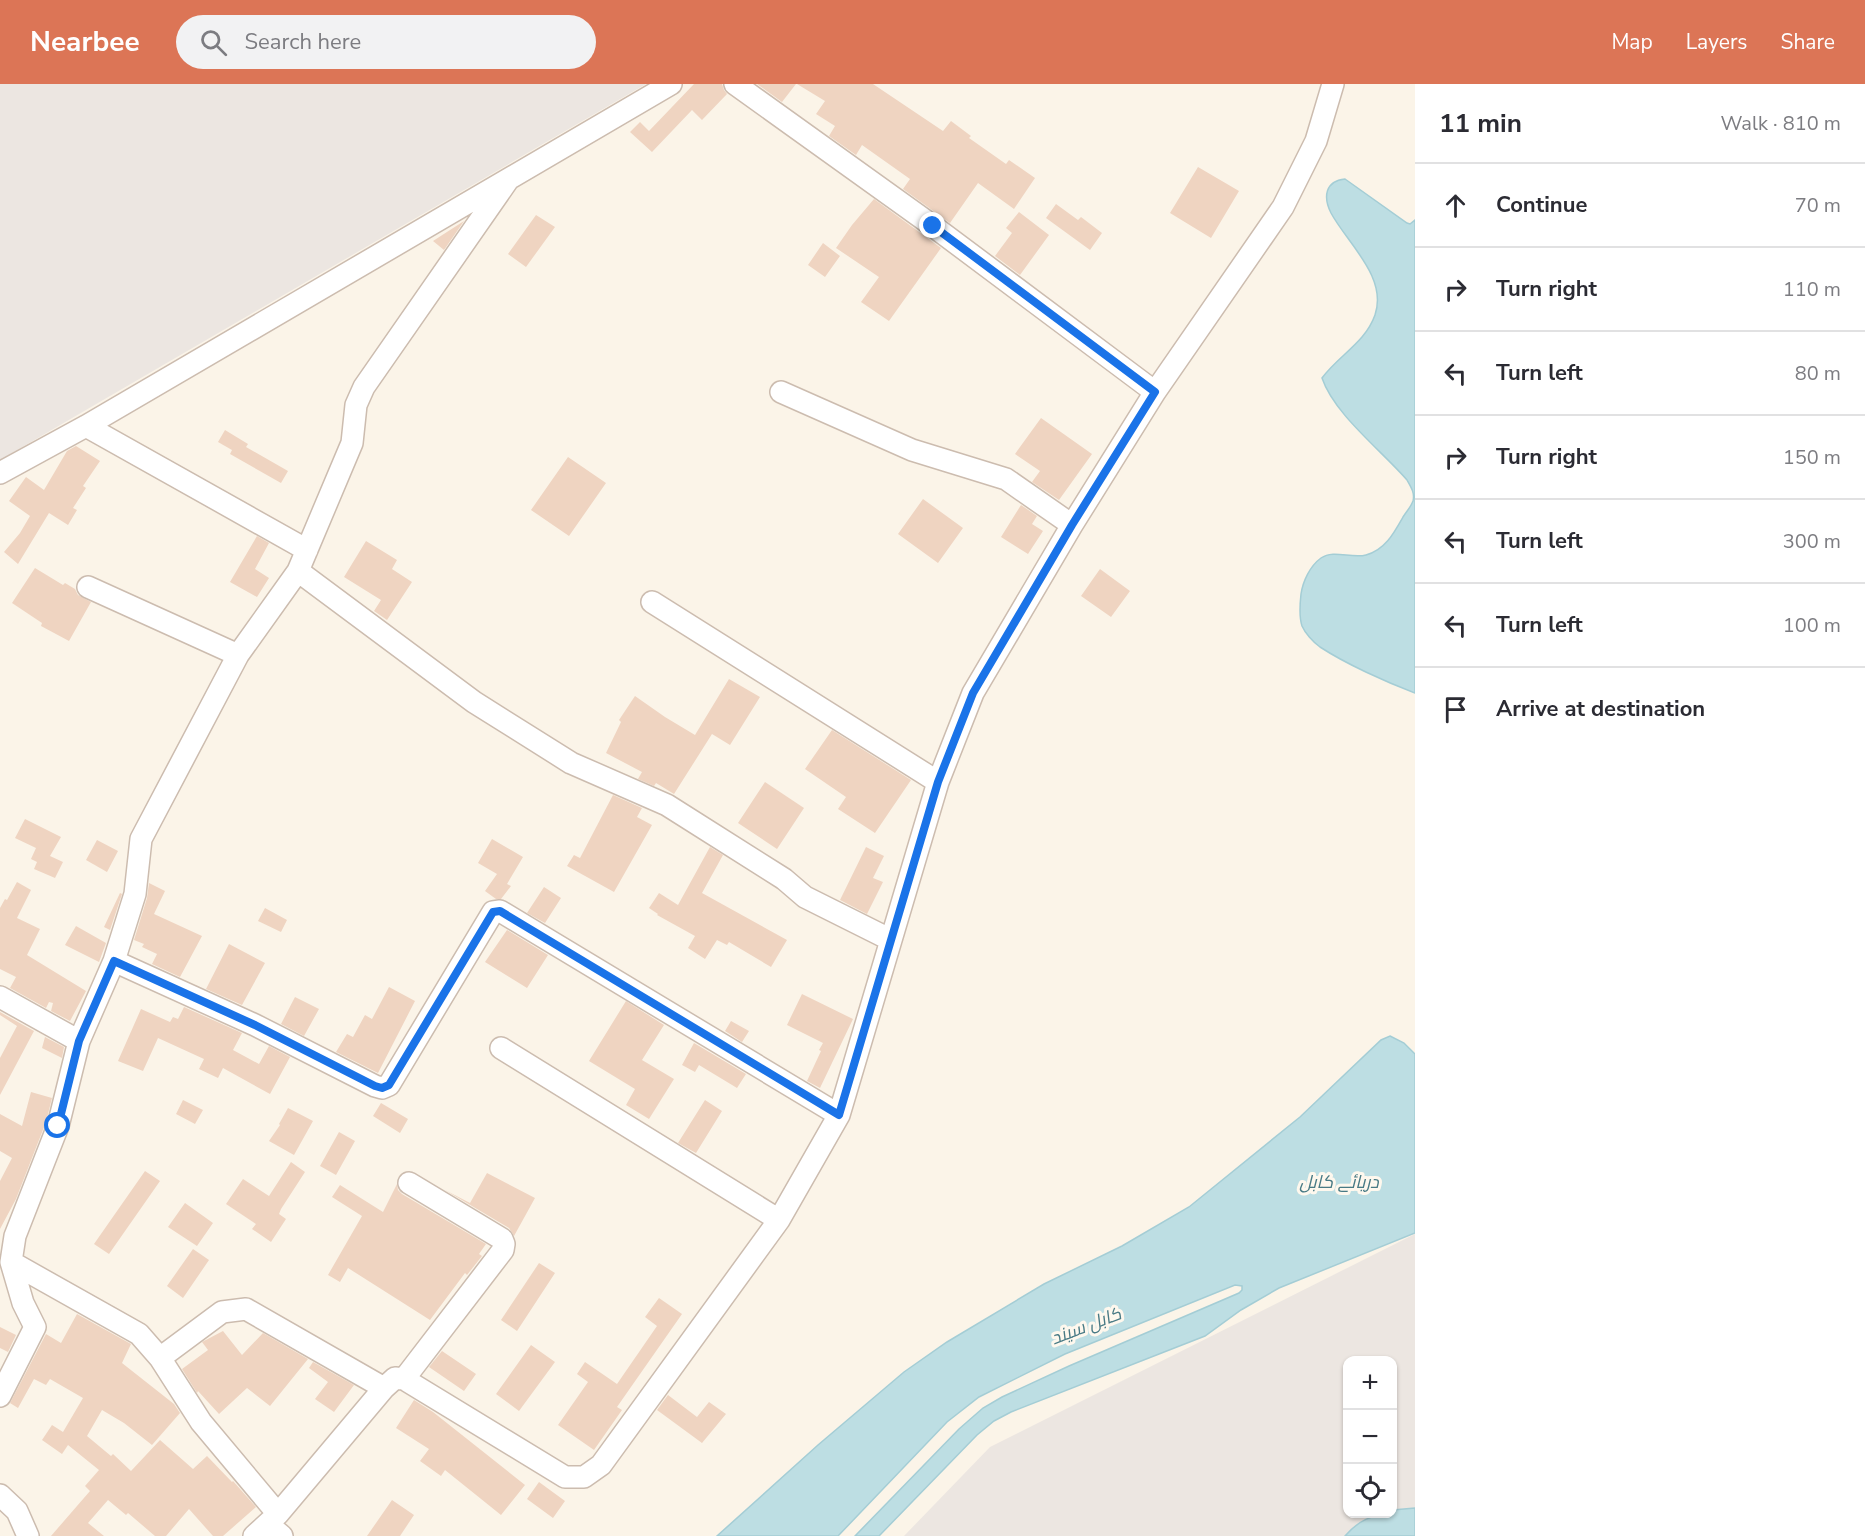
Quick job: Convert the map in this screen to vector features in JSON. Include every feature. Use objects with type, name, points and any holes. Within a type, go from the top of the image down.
[{"type":"street","points":[[0,474],[671,84]]},
{"type":"street","points":[[735,84],[933,226],[1155,392]]},
{"type":"street","points":[[11,1262],[139,1334],[160,1358],[270,1527],[394,1378],[404,1379],[565,1477],[585,1477],[601,1465],[779,1220],[839,1115],[938,782],[973,693],[1072,525],[1155,392],[1283,207],[1317,141],[1333,84]]},
{"type":"street","points":[[0,1396],[35,1327],[23,1302],[11,1262],[15,1236],[58,1126],[79,1041],[114,961],[135,894],[141,839],[238,655],[298,571],[352,443],[356,405],[364,387],[508,180]]},
{"type":"street","points":[[781,392],[912,450],[1006,479],[1072,525]]},
{"type":"street","points":[[86,426],[307,550]]},
{"type":"street","points":[[298,571],[474,702],[561,757],[667,805],[784,879],[805,897],[891,940]]},
{"type":"street","points":[[88,587],[238,655]]},
{"type":"street","points":[[652,602],[938,782]]},
{"type":"street","points":[[114,961],[255,1025],[382,1088],[389,1085],[493,912],[500,911],[839,1115]]},
{"type":"street","points":[[0,997],[79,1041]]},
{"type":"street","points":[[501,1048],[779,1220]]},
{"type":"street","points":[[404,1379],[503,1250],[504,1244],[502,1239],[408,1183]]},
{"type":"street","points":[[160,1358],[222,1312],[246,1309],[384,1388]]},
{"type":"street","points":[[0,1495],[17,1510],[28,1536]]},
{"type":"shaded area","points":[[0,84],[646,84],[0,460]]},
{"type":"shaded area","points":[[1415,1234],[1415,1536],[904,1536],[990,1447]]},
{"type":"water","points":[[1345,179],[1407,223],[1410,224],[1415,220],[1415,693],[1366,672],[1320,647],[1305,632],[1300,618],[1303,584],[1310,569],[1317,561],[1331,554],[1360,556],[1373,553],[1392,535],[1413,501],[1412,490],[1407,480],[1337,405],[1322,378],[1371,325],[1377,301],[1376,287],[1371,274],[1328,207],[1327,196],[1330,186],[1338,180]]},
{"type":"water","name":"دریائے کابل","points":[[1390,1036],[1404,1043],[1415,1054],[1415,1233],[1279,1288],[1241,1310],[1205,1336],[1011,1412],[994,1421],[977,1435],[879,1536],[855,1536],[959,1429],[983,1408],[1069,1366],[1239,1293],[1242,1286],[1235,1285],[1065,1354],[979,1397],[947,1422],[838,1536],[717,1536],[818,1445],[904,1372],[947,1342],[1044,1284],[1122,1246],[1189,1207],[1300,1117],[1381,1040]]},
{"type":"water","points":[[1415,1508],[1415,1536],[1345,1536],[1360,1522],[1370,1518],[1397,1518],[1397,1510]]},
{"type":"building","points":[[694,84],[722,84],[727,94],[702,120],[692,110],[652,152],[630,132],[640,122],[649,131]]},
{"type":"building","points":[[757,84],[796,84],[782,102]]},
{"type":"building","points":[[797,84],[873,84],[943,131],[951,121],[971,136],[969,138],[1006,164],[1009,160],[1035,178],[1014,209],[978,183],[950,223],[903,189],[910,179],[862,145],[856,155],[829,136],[835,126],[816,114],[825,101]]},
{"type":"building","points":[[1198,167],[1239,191],[1211,238],[1170,213]]},
{"type":"building","points":[[874,199],[941,248],[889,321],[861,302],[879,277],[836,248]]},
{"type":"building","points":[[1056,204],[1078,220],[1081,217],[1102,233],[1090,250],[1046,218]]},
{"type":"building","points":[[1019,212],[1049,235],[1020,275],[995,256],[1012,233],[1006,228]]},
{"type":"building","points":[[536,215],[555,227],[526,267],[508,254]]},
{"type":"building","points":[[464,221],[444,250],[433,241]]},
{"type":"building","points":[[823,243],[840,256],[825,277],[808,265]]},
{"type":"building","points":[[1041,418],[1092,454],[1059,500],[1032,482],[1040,471],[1015,454]]},
{"type":"building","points":[[225,430],[248,444],[246,447],[288,471],[281,483],[230,454],[232,450],[218,442]]},
{"type":"building","points":[[76,446],[100,461],[83,486],[86,488],[73,508],[77,510],[68,525],[49,513],[18,564],[4,552],[20,533],[30,516],[9,501],[26,477],[44,490],[67,451]]},
{"type":"building","points":[[568,457],[606,483],[569,536],[531,510]]},
{"type":"building","points":[[923,499],[963,528],[938,563],[898,534]]},
{"type":"building","points":[[1021,505],[1037,516],[1032,524],[1043,531],[1028,554],[1001,537]]},
{"type":"building","points":[[257,536],[269,543],[255,569],[269,578],[257,597],[230,582]]},
{"type":"building","points":[[366,541],[397,560],[392,569],[412,582],[387,620],[374,611],[381,600],[344,577]]},
{"type":"building","points":[[35,568],[63,585],[65,583],[75,589],[78,595],[91,602],[69,641],[41,626],[42,623],[12,603]]},
{"type":"building","points":[[1100,569],[1130,591],[1111,617],[1081,596]]},
{"type":"building","points":[[729,679],[760,697],[730,745],[712,734],[674,794],[656,783],[654,786],[638,779],[642,772],[606,753],[621,722],[619,720],[635,696],[695,735]]},
{"type":"building","points":[[832,730],[911,780],[875,833],[838,809],[846,797],[805,769]]},
{"type":"building","points":[[765,782],[804,808],[777,849],[738,823]]},
{"type":"building","points":[[613,795],[642,808],[637,817],[652,825],[614,892],[567,866],[574,855],[580,858]]},
{"type":"building","points":[[25,819],[61,837],[50,856],[63,862],[55,878],[34,869],[37,862],[31,859],[36,848],[15,838]]},
{"type":"building","points":[[492,839],[523,857],[507,884],[511,886],[501,899],[496,899],[485,891],[497,874],[478,863]]},
{"type":"building","points":[[97,840],[118,851],[107,872],[86,860]]},
{"type":"building","points":[[710,847],[723,855],[702,893],[787,940],[771,967],[729,942],[727,945],[717,940],[705,959],[688,948],[695,936],[657,915],[649,908],[659,893],[678,905]]},
{"type":"building","points":[[866,847],[884,856],[873,878],[883,882],[867,914],[840,900]]},
{"type":"building","points":[[17,882],[31,890],[17,918],[40,929],[27,955],[86,991],[70,1021],[51,1011],[53,1003],[49,1002],[46,1008],[10,988],[16,977],[0,969],[0,908]]},
{"type":"building","points":[[149,883],[165,891],[154,914],[202,936],[180,977],[152,964],[157,954],[142,947],[144,944],[134,940],[147,898]]},
{"type":"building","points":[[544,887],[561,898],[545,923],[527,913]]},
{"type":"building","points":[[120,893],[122,894],[110,930],[104,927]]},
{"type":"building","points":[[265,908],[287,920],[281,932],[258,921]]},
{"type":"building","points":[[76,926],[106,943],[99,962],[65,945]]},
{"type":"building","points":[[507,930],[548,955],[527,988],[485,962]]},
{"type":"building","points":[[229,944],[265,963],[242,1005],[206,989]]},
{"type":"building","points":[[389,987],[415,1001],[378,1073],[336,1052],[347,1034],[353,1037],[365,1015],[372,1019]]},
{"type":"building","points":[[802,994],[853,1019],[820,1088],[807,1081],[823,1043],[787,1025]]},
{"type":"building","points":[[295,997],[319,1009],[304,1036],[281,1024]]},
{"type":"building","points":[[626,1001],[664,1025],[642,1060],[674,1079],[649,1119],[626,1105],[635,1089],[589,1061]]},
{"type":"building","points":[[184,1007],[242,1033],[233,1050],[259,1064],[269,1046],[290,1057],[270,1094],[223,1068],[218,1078],[199,1069],[204,1059],[158,1038],[143,1071],[118,1061],[141,1009],[170,1022],[173,1017],[178,1019]]},
{"type":"building","points":[[0,1012],[34,1031],[0,1095],[0,1058],[17,1026],[0,1015]]},
{"type":"building","points":[[731,1021],[749,1031],[742,1042],[725,1031]]},
{"type":"building","points":[[45,1037],[64,1047],[62,1058],[42,1048]]},
{"type":"building","points":[[694,1043],[746,1074],[737,1088],[699,1065],[695,1072],[682,1065]]},
{"type":"building","points":[[31,1092],[52,1098],[46,1122],[16,1199],[0,1229],[0,1181],[12,1158],[0,1151],[0,1114],[22,1126]]},
{"type":"building","points":[[183,1100],[203,1110],[195,1124],[176,1114]]},
{"type":"building","points":[[705,1100],[722,1111],[696,1153],[678,1143]]},
{"type":"building","points":[[381,1103],[408,1119],[400,1133],[373,1116]]},
{"type":"building","points":[[288,1108],[313,1121],[294,1155],[269,1141]]},
{"type":"building","points":[[339,1132],[355,1141],[336,1175],[320,1166]]},
{"type":"building","points":[[291,1162],[305,1172],[281,1209],[279,1214],[286,1219],[271,1242],[252,1229],[256,1224],[226,1204],[243,1179],[269,1196]]},
{"type":"building","points":[[145,1171],[160,1181],[109,1254],[94,1244]]},
{"type":"building","points":[[487,1173],[535,1198],[514,1236],[509,1228],[445,1190],[470,1203]]},
{"type":"building","points":[[397,1184],[402,1194],[486,1244],[479,1254],[482,1256],[467,1275],[465,1273],[430,1320],[348,1268],[340,1282],[328,1275],[362,1216],[332,1197],[340,1185],[383,1212]]},
{"type":"building","points":[[185,1203],[213,1223],[197,1246],[168,1227]]},
{"type":"building","points":[[193,1249],[209,1260],[183,1298],[167,1286]]},
{"type":"building","points":[[539,1263],[555,1273],[517,1331],[501,1320]]},
{"type":"building","points":[[659,1298],[682,1314],[617,1407],[622,1410],[594,1450],[558,1425],[588,1382],[577,1374],[585,1362],[617,1384],[657,1326],[645,1317]]},
{"type":"building","points":[[77,1314],[131,1344],[122,1363],[174,1404],[180,1413],[152,1445],[124,1423],[102,1410],[87,1436],[111,1456],[113,1454],[131,1471],[160,1440],[193,1469],[207,1456],[256,1507],[223,1536],[213,1536],[189,1509],[166,1536],[155,1536],[128,1513],[126,1515],[108,1500],[88,1523],[104,1536],[51,1536],[90,1491],[85,1486],[99,1470],[68,1445],[62,1454],[42,1440],[52,1425],[63,1432],[83,1398],[50,1379],[46,1385],[34,1379],[18,1408],[10,1403],[46,1334],[61,1343]]},
{"type":"building","points":[[0,1327],[16,1335],[8,1352],[0,1348]]},
{"type":"building","points":[[223,1331],[242,1355],[263,1333],[308,1359],[270,1406],[247,1388],[219,1414],[198,1391],[197,1393],[182,1369],[208,1350],[202,1342]]},
{"type":"building","points":[[531,1345],[555,1362],[519,1411],[496,1394]]},
{"type":"building","points":[[442,1351],[476,1374],[464,1391],[429,1367]]},
{"type":"building","points":[[313,1362],[354,1385],[334,1412],[315,1399],[328,1382],[309,1368]]},
{"type":"building","points":[[668,1395],[697,1417],[709,1402],[726,1414],[702,1443],[657,1410]]},
{"type":"building","points":[[414,1400],[433,1412],[525,1485],[501,1515],[445,1470],[441,1476],[420,1461],[429,1449],[396,1428]]},
{"type":"building","points":[[539,1482],[565,1501],[553,1518],[527,1499]]},
{"type":"building","points":[[392,1500],[414,1515],[400,1536],[367,1536]]},
{"type":"route","points":[[58,1126],[79,1041],[114,961],[255,1025],[382,1088],[389,1085],[493,912],[500,911],[839,1115],[938,782],[973,693],[1072,525],[1155,392],[933,226]]},
{"type":"water label","name":"کابل سيند","points":[[1086,1326]]}]
